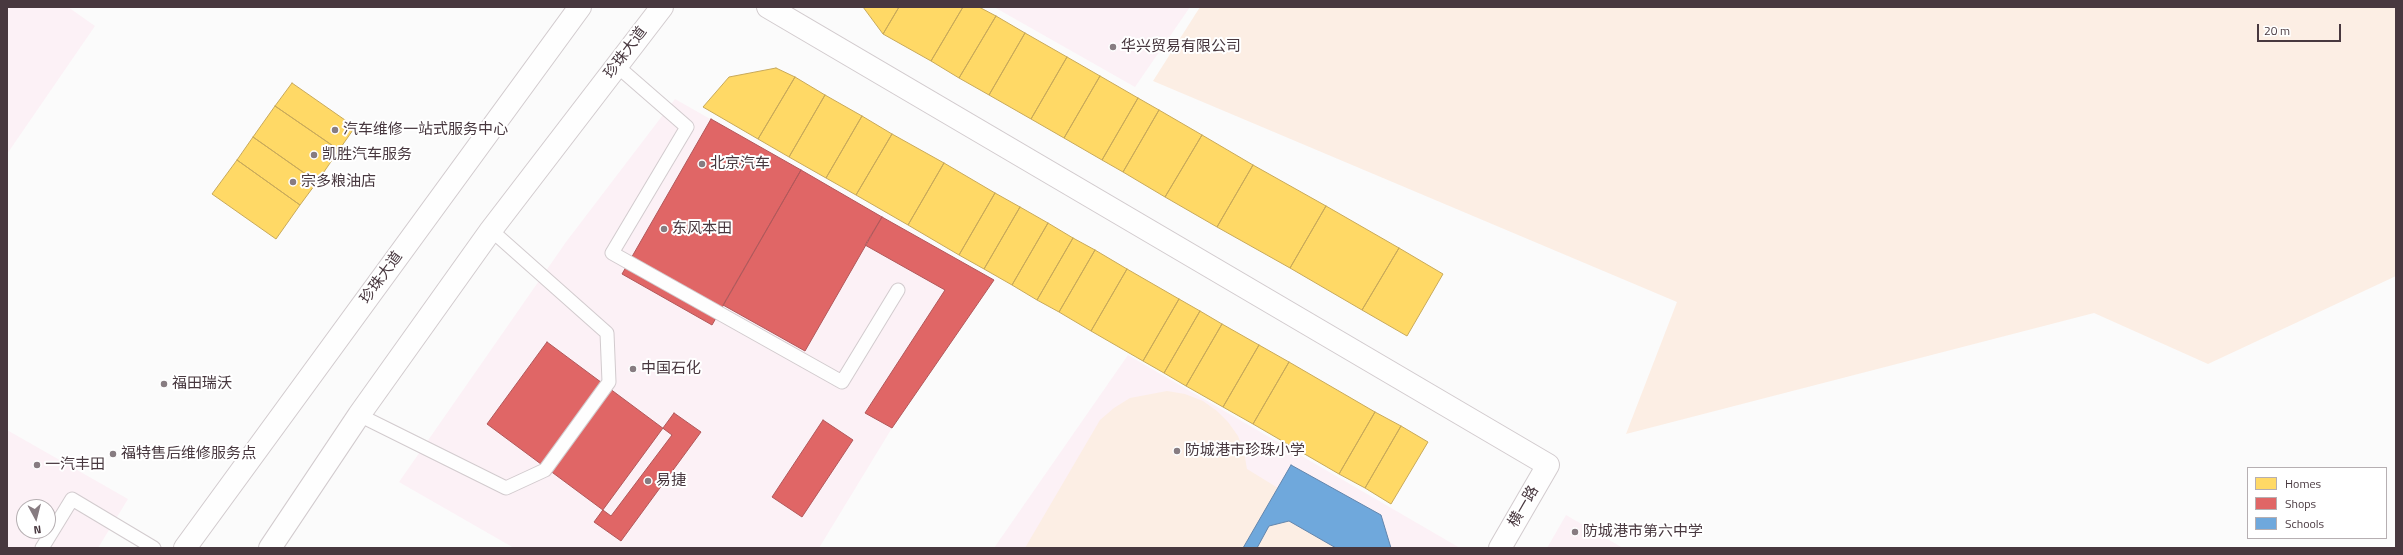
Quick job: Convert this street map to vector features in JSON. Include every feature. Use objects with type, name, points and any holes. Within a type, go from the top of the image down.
[{"type":"main road","name":"珍珠大道","points":[[185,548],[580,7]]},
{"type":"main road","name":"珍珠大道","points":[[270,548],[359,415],[491,230],[662,7]]},
{"type":"main road","name":"横一路","points":[[768,7],[1548,465],[1500,548]]},
{"type":"lane","points":[[617,66],[688,127],[612,253],[842,382],[898,290]]},
{"type":"lane","points":[[359,415],[506,488],[545,470],[609,382],[607,333],[491,230]]},
{"type":"lane","points":[[42,548],[72,499],[154,548]]},
{"type":"shaded area","points":[[7,7],[68,7],[95,26],[7,154]]},
{"type":"shaded area","name":"华兴贸易有限公司","points":[[994,7],[1190,7],[1135,87]]},
{"type":"shaded area","points":[[1200,7],[2396,7],[2396,276],[2208,364],[2094,313],[1626,434],[1677,302],[1153,81]]},
{"type":"shaded area","points":[[675,99],[994,280],[892,428],[819,548],[514,548],[399,482],[566,242]]},
{"type":"shaded area","name":"防城港市珍珠小学","points":[[1128,355],[1460,548],[994,548]]},
{"type":"shaded area","points":[[1167,391],[1185,394],[1203,401],[1217,411],[1228,422],[1238,436],[1244,452],[1247,469],[1278,488],[1243,548],[1025,548],[1100,420],[1114,408],[1130,398]]},
{"type":"shaded area","name":"一汽丰田","points":[[7,430],[128,499],[98,548],[7,548]]},
{"type":"shaded area","name":"防城港市第六中学","points":[[1566,515],[1623,548],[1547,548]]},
{"type":"shaded area","points":[[1289,521],[1336,548],[1257,548],[1269,526]]},
{"type":"building: Homes","points":[[863,7],[899,7],[883,34]]},
{"type":"building: Homes","points":[[899,7],[963,7],[931,61],[883,34]]},
{"type":"building: Homes","points":[[963,7],[979,7],[996,16],[959,78],[931,61]]},
{"type":"building: Homes","points":[[996,16],[1025,33],[989,95],[959,78]]},
{"type":"building: Homes","points":[[1025,33],[1067,57],[1031,119],[989,95]]},
{"type":"building: Homes","points":[[1067,57],[1100,76],[1064,138],[1031,119]]},
{"type":"building: Homes","points":[[776,68],[795,77],[758,139],[703,107],[729,77]]},
{"type":"building: Homes","points":[[1100,76],[1138,98],[1102,160],[1064,138]]},
{"type":"building: Homes","points":[[795,77],[825,95],[789,157],[758,139]]},
{"type":"building: Homes","points":[[292,83],[355,127],[339,150],[275,106]]},
{"type":"building: Homes","points":[[825,95],[862,116],[826,178],[789,157]]},
{"type":"building: Homes","points":[[1138,98],[1159,110],[1123,172],[1102,160]]},
{"type":"building: Homes","points":[[275,106],[339,150],[317,182],[253,137]]},
{"type":"building: Homes","points":[[1159,110],[1202,135],[1165,197],[1123,172]]},
{"type":"building: Homes","points":[[862,116],[892,134],[856,195],[826,178]]},
{"type":"building: Homes","points":[[892,134],[944,163],[908,225],[856,195]]},
{"type":"building: Homes","points":[[1202,135],[1253,165],[1217,227],[1165,197]]},
{"type":"building: Homes","points":[[253,137],[317,182],[300,205],[237,160]]},
{"type":"building: Homes","points":[[237,160],[300,205],[276,239],[212,194]]},
{"type":"building: Homes","points":[[944,163],[995,193],[959,255],[908,225]]},
{"type":"building: Homes","points":[[1253,165],[1326,206],[1290,268],[1217,227]]},
{"type":"building: Homes","points":[[995,193],[1020,207],[984,269],[959,255]]},
{"type":"building: Homes","points":[[1326,206],[1399,248],[1362,310],[1290,268]]},
{"type":"building: Homes","points":[[1020,207],[1048,223],[1012,285],[984,269]]},
{"type":"building: Homes","points":[[1048,223],[1073,238],[1037,300],[1012,285]]},
{"type":"building: Homes","points":[[1073,238],[1095,250],[1059,312],[1037,300]]},
{"type":"building: Homes","points":[[1399,248],[1443,274],[1407,336],[1362,310]]},
{"type":"building: Homes","points":[[1095,250],[1127,269],[1091,331],[1059,312]]},
{"type":"building: Homes","points":[[1127,269],[1179,299],[1143,361],[1091,331]]},
{"type":"building: Homes","points":[[1179,299],[1200,311],[1164,373],[1143,361]]},
{"type":"building: Homes","points":[[1200,311],[1222,324],[1186,386],[1164,373]]},
{"type":"building: Homes","points":[[1222,324],[1259,345],[1223,407],[1186,386]]},
{"type":"building: Homes","points":[[1259,345],[1289,362],[1253,424],[1223,407]]},
{"type":"building: Homes","points":[[1289,362],[1375,412],[1339,474],[1253,424]]},
{"type":"building: Homes","points":[[1375,412],[1401,426],[1365,488],[1339,474]]},
{"type":"building: Homes","points":[[1401,426],[1428,442],[1391,504],[1365,488]]},
{"type":"building: Shops","points":[[711,119],[801,170],[712,325],[622,274]]},
{"type":"building: Shops","points":[[801,170],[882,217],[805,351],[723,305]]},
{"type":"building: Shops","points":[[882,217],[994,280],[892,428],[865,413],[945,290],[865,245]]},
{"type":"building: Shops","points":[[547,342],[672,435],[611,516],[487,424]]},
{"type":"building: Shops","points":[[674,413],[701,432],[621,541],[594,522]]},
{"type":"building: Shops","points":[[823,420],[853,440],[802,517],[772,497]]},
{"type":"building: Schools","points":[[1291,465],[1381,515],[1391,548],[1336,548],[1289,521],[1269,526],[1257,548],[1243,548]]},
{"type":"place","name":"华兴贸易有限公司","points":[[1113,47]]},
{"type":"place","name":"汽车维修一站式服务中心","points":[[335,130]]},
{"type":"place","name":"凯胜汽车服务","points":[[314,155]]},
{"type":"place","name":"北京汽车","points":[[702,164]]},
{"type":"place","name":"宗多粮油店","points":[[293,182]]},
{"type":"place","name":"东风本田","points":[[664,229]]},
{"type":"place","name":"中国石化","points":[[633,369]]},
{"type":"place","name":"福田瑞沃","points":[[164,384]]},
{"type":"place","name":"防城港市珍珠小学","points":[[1177,451]]},
{"type":"place","name":"福特售后维修服务点","points":[[113,454]]},
{"type":"place","name":"一汽丰田","points":[[37,465]]},
{"type":"place","name":"易捷","points":[[648,481]]},
{"type":"place","name":"防城港市第六中学","points":[[1575,532]]}]
